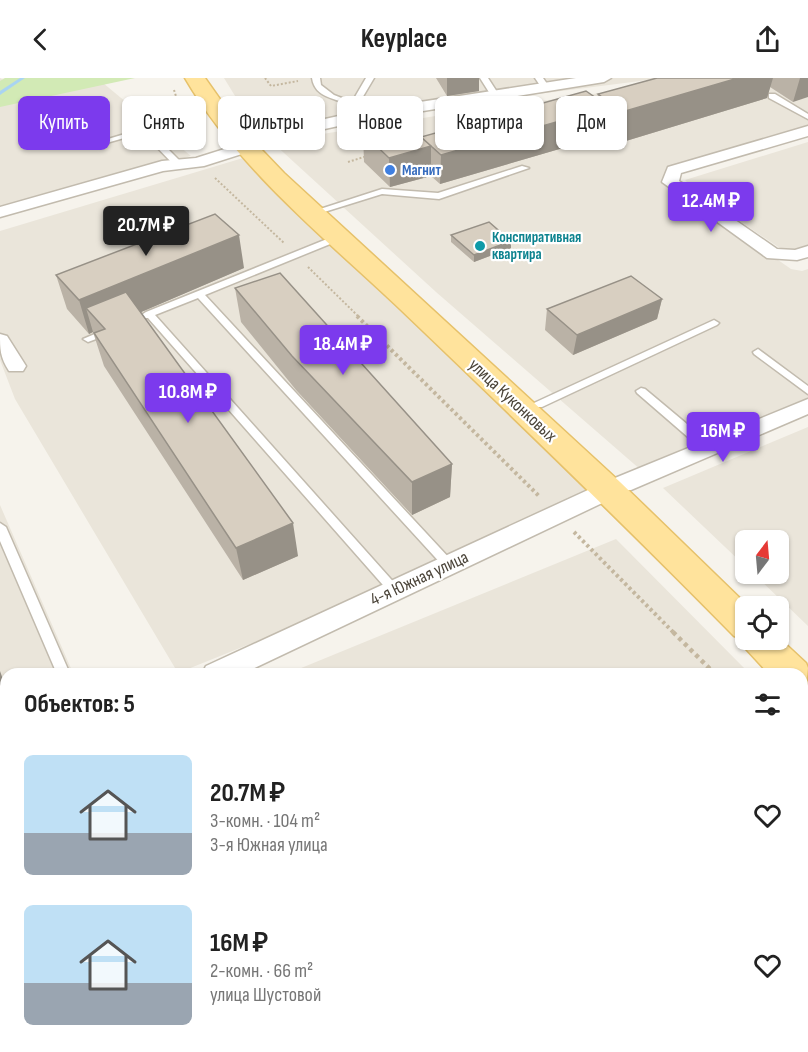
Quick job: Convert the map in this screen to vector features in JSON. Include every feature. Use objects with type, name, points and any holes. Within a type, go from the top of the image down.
[{"type":"main road","name":"улица Куконковых","points":[[195,78],[208,102],[218,114]]},
{"type":"main road","name":"улица Куконковых","points":[[248,150],[337,238],[737,596]]},
{"type":"main road","name":"улица Куконковых","points":[[276,178],[369,251],[538,405],[735,614]]},
{"type":"main road","points":[[789,647],[808,665]]},
{"type":"main road","points":[[769,650],[787,668]]},
{"type":"street","points":[[423,103],[495,95],[542,83],[604,78]]},
{"type":"street","points":[[808,131],[674,170],[669,182],[773,254],[797,255],[808,251]]},
{"type":"street","points":[[0,212],[162,166],[198,163],[240,150]]},
{"type":"street","points":[[0,340],[16,366]]},
{"type":"street","name":"4-я Южная улица","points":[[227,668],[616,487],[808,406]]},
{"type":"lane","points":[[316,78],[317,86],[337,100]]},
{"type":"lane","points":[[363,96],[370,78]]},
{"type":"lane","points":[[483,78],[495,95]]},
{"type":"lane","points":[[772,96],[808,117]]},
{"type":"lane","points":[[110,140],[138,132],[147,133],[179,165]]},
{"type":"lane","points":[[318,211],[382,191],[439,196],[525,168]]},
{"type":"lane","points":[[337,238],[144,316],[394,590]]},
{"type":"lane","points":[[199,294],[448,564]]},
{"type":"lane","points":[[538,405],[714,323]]},
{"type":"lane","points":[[88,339],[119,327]]},
{"type":"lane","points":[[759,352],[808,391]]},
{"type":"lane","points":[[641,391],[708,448]]},
{"type":"lane","points":[[0,526],[61,668]]},
{"type":"path","points":[[265,78],[271,86],[301,80]]},
{"type":"path","points":[[172,84],[198,163],[296,254],[709,668]]},
{"type":"path","points":[[348,162],[370,155]]},
{"type":"shaded area","points":[[0,78],[32,96],[18,96],[18,150],[110,150],[110,96],[37,96],[97,78],[122,99],[122,150],[184,150],[191,156],[0,212]]},
{"type":"shaded area","points":[[224,78],[664,78],[521,96],[435,96],[435,108],[423,110],[423,96],[337,96],[337,125],[325,127],[325,96],[235,96]]},
{"type":"shaded area","points":[[808,78],[808,135],[673,175],[670,185],[791,269],[802,271],[808,269],[808,409],[649,477],[436,292],[281,150],[325,150],[325,134],[337,132],[337,150],[423,150],[423,118],[435,116],[435,150],[544,150],[544,101],[556,99],[556,150],[627,150],[627,96],[578,96],[652,86]]},
{"type":"shaded area","points":[[808,142],[808,255],[796,259],[698,193],[685,180]]},
{"type":"shaded area","points":[[243,158],[603,501],[190,668],[175,668],[15,399],[0,360],[0,231]]},
{"type":"shaded area","points":[[808,427],[808,626],[789,608],[789,596],[777,596],[764,584],[789,584],[789,530],[735,530],[735,556],[663,488]]},
{"type":"shaded area","points":[[0,505],[71,668],[0,668]]},
{"type":"shaded area","points":[[616,539],[744,668],[301,668]]},
{"type":"green space","points":[[5,78],[135,78],[51,96],[18,96],[18,103],[0,107],[0,81]]},
{"type":"building","points":[[657,78],[738,78],[627,111],[627,96],[601,96],[598,94]]},
{"type":"building","points":[[586,91],[593,96],[568,96]]},
{"type":"building","points":[[556,99],[556,122],[544,126],[544,103]]},
{"type":"building","points":[[435,133],[435,150],[423,139],[423,136]]},
{"type":"building","points":[[423,139],[431,146],[423,148]]},
{"type":"building","points":[[381,150],[417,150],[389,158]]},
{"type":"building","points":[[435,150],[458,150],[441,155]]},
{"type":"building","points":[[215,214],[239,235],[79,300],[56,275]]},
{"type":"building","points":[[489,222],[511,241],[474,255],[451,235]]},
{"type":"building","points":[[280,273],[452,464],[412,482],[292,356],[235,288]]},
{"type":"building","points":[[631,276],[662,299],[577,335],[547,309]]},
{"type":"building","points":[[126,292],[293,523],[236,548],[94,333],[105,329],[86,308]]},
{"type":"waterway","points":[[0,93],[23,78]]},
{"type":"place","name":"Магнит","points":[[390,170]]},
{"type":"place","name":"Конспиративная квартира","points":[[480,246]]}]
